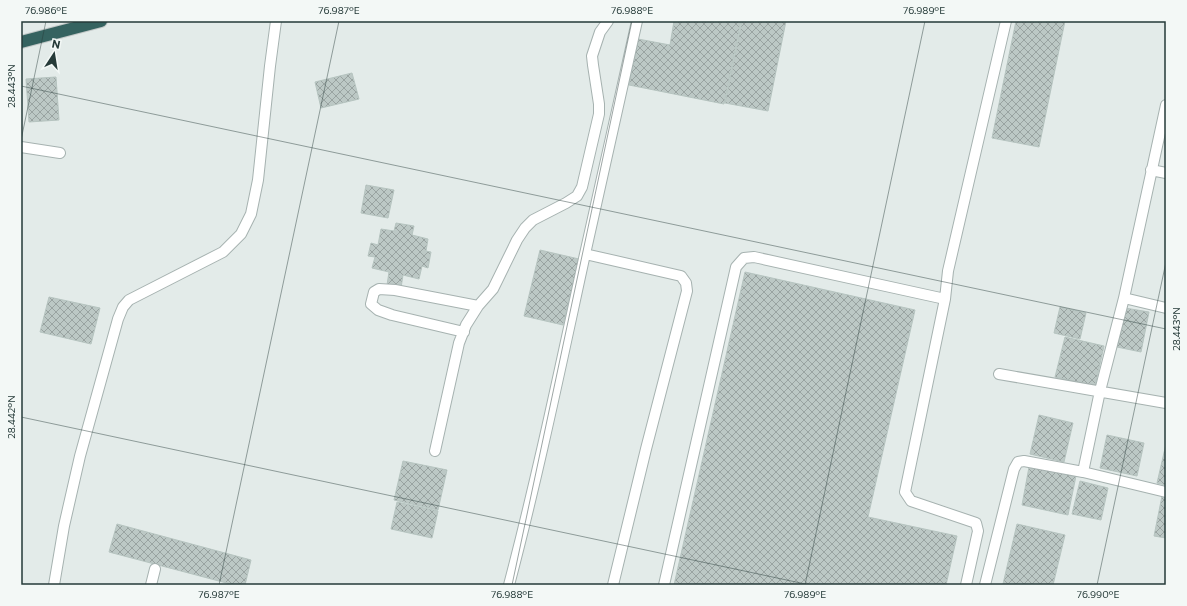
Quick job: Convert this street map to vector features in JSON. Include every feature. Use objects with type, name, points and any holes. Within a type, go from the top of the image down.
[{"type":"highway","points":[[21,42],[101,21]]},
{"type":"lane","points":[[54,585],[64,526],[80,456],[118,319],[123,307],[129,300],[223,252],[241,234],[250,214],[258,180],[276,21]]},
{"type":"lane","points":[[435,451],[459,343],[466,325],[478,306],[493,289],[517,240],[525,228],[533,220],[577,196],[582,187],[599,114],[592,56],[600,32],[608,21]]},
{"type":"lane","points":[[510,585],[586,254],[637,21]]},
{"type":"lane","points":[[966,585],[978,531],[976,524],[910,501],[906,492],[945,299],[948,272],[1006,21]]},
{"type":"lane","points":[[1083,472],[1100,391],[1124,298],[1166,106]]},
{"type":"lane","points":[[21,147],[60,153]]},
{"type":"lane","points":[[1151,170],[1166,173]]},
{"type":"lane","points":[[586,254],[681,276],[686,283],[687,291],[613,585]]},
{"type":"lane","points":[[664,585],[736,267],[744,258],[754,257],[945,299]]},
{"type":"lane","points":[[464,332],[392,315],[378,310],[371,304],[374,292],[379,289],[395,290],[478,306]]},
{"type":"lane","points":[[1124,298],[1166,308]]},
{"type":"lane","points":[[999,374],[1166,404]]},
{"type":"lane","points":[[985,585],[1014,469],[1018,462],[1024,460],[1083,472],[1166,492]]},
{"type":"lane","points":[[151,585],[154,569]]},
{"type":"building","points":[[674,21],[741,21],[724,104],[629,85],[638,39],[670,45]]},
{"type":"building","points":[[742,21],[786,21],[768,111],[725,103]]},
{"type":"building","points":[[1016,21],[1065,21],[1039,147],[992,138]]},
{"type":"building","points":[[352,73],[359,99],[321,108],[315,82]]},
{"type":"building","points":[[56,77],[59,120],[29,122],[26,79]]},
{"type":"building","points":[[366,185],[394,190],[388,218],[361,213]]},
{"type":"building","points":[[396,223],[414,226],[412,235],[428,239],[426,251],[431,252],[428,268],[422,266],[419,279],[403,275],[401,288],[387,285],[389,272],[372,268],[375,257],[368,256],[371,243],[378,245],[381,229],[394,231]]},
{"type":"building","points":[[540,250],[579,259],[563,325],[524,316]]},
{"type":"building","points":[[745,272],[915,310],[868,517],[957,536],[946,585],[674,585]]},
{"type":"building","points":[[49,297],[100,308],[91,344],[40,332]]},
{"type":"building","points":[[1060,307],[1086,313],[1080,339],[1054,333]]},
{"type":"building","points":[[1125,308],[1149,312],[1141,352],[1117,347]]},
{"type":"building","points":[[1065,337],[1104,346],[1095,386],[1055,377]]},
{"type":"building","points":[[1039,415],[1073,423],[1064,462],[1030,454]]},
{"type":"building","points":[[1107,435],[1144,443],[1137,476],[1100,468]]},
{"type":"building","points":[[1166,444],[1166,485],[1157,483]]},
{"type":"building","points":[[403,461],[447,470],[438,510],[394,500]]},
{"type":"building","points":[[1029,467],[1076,476],[1068,515],[1022,505]]},
{"type":"building","points":[[1080,481],[1108,488],[1101,520],[1072,514]]},
{"type":"building","points":[[1162,496],[1166,497],[1166,538],[1154,536]]},
{"type":"building","points":[[397,502],[438,511],[432,538],[391,529]]},
{"type":"building","points":[[117,524],[251,560],[245,585],[234,585],[109,552]]},
{"type":"building","points":[[1017,524],[1065,535],[1053,585],[1003,584]]}]
